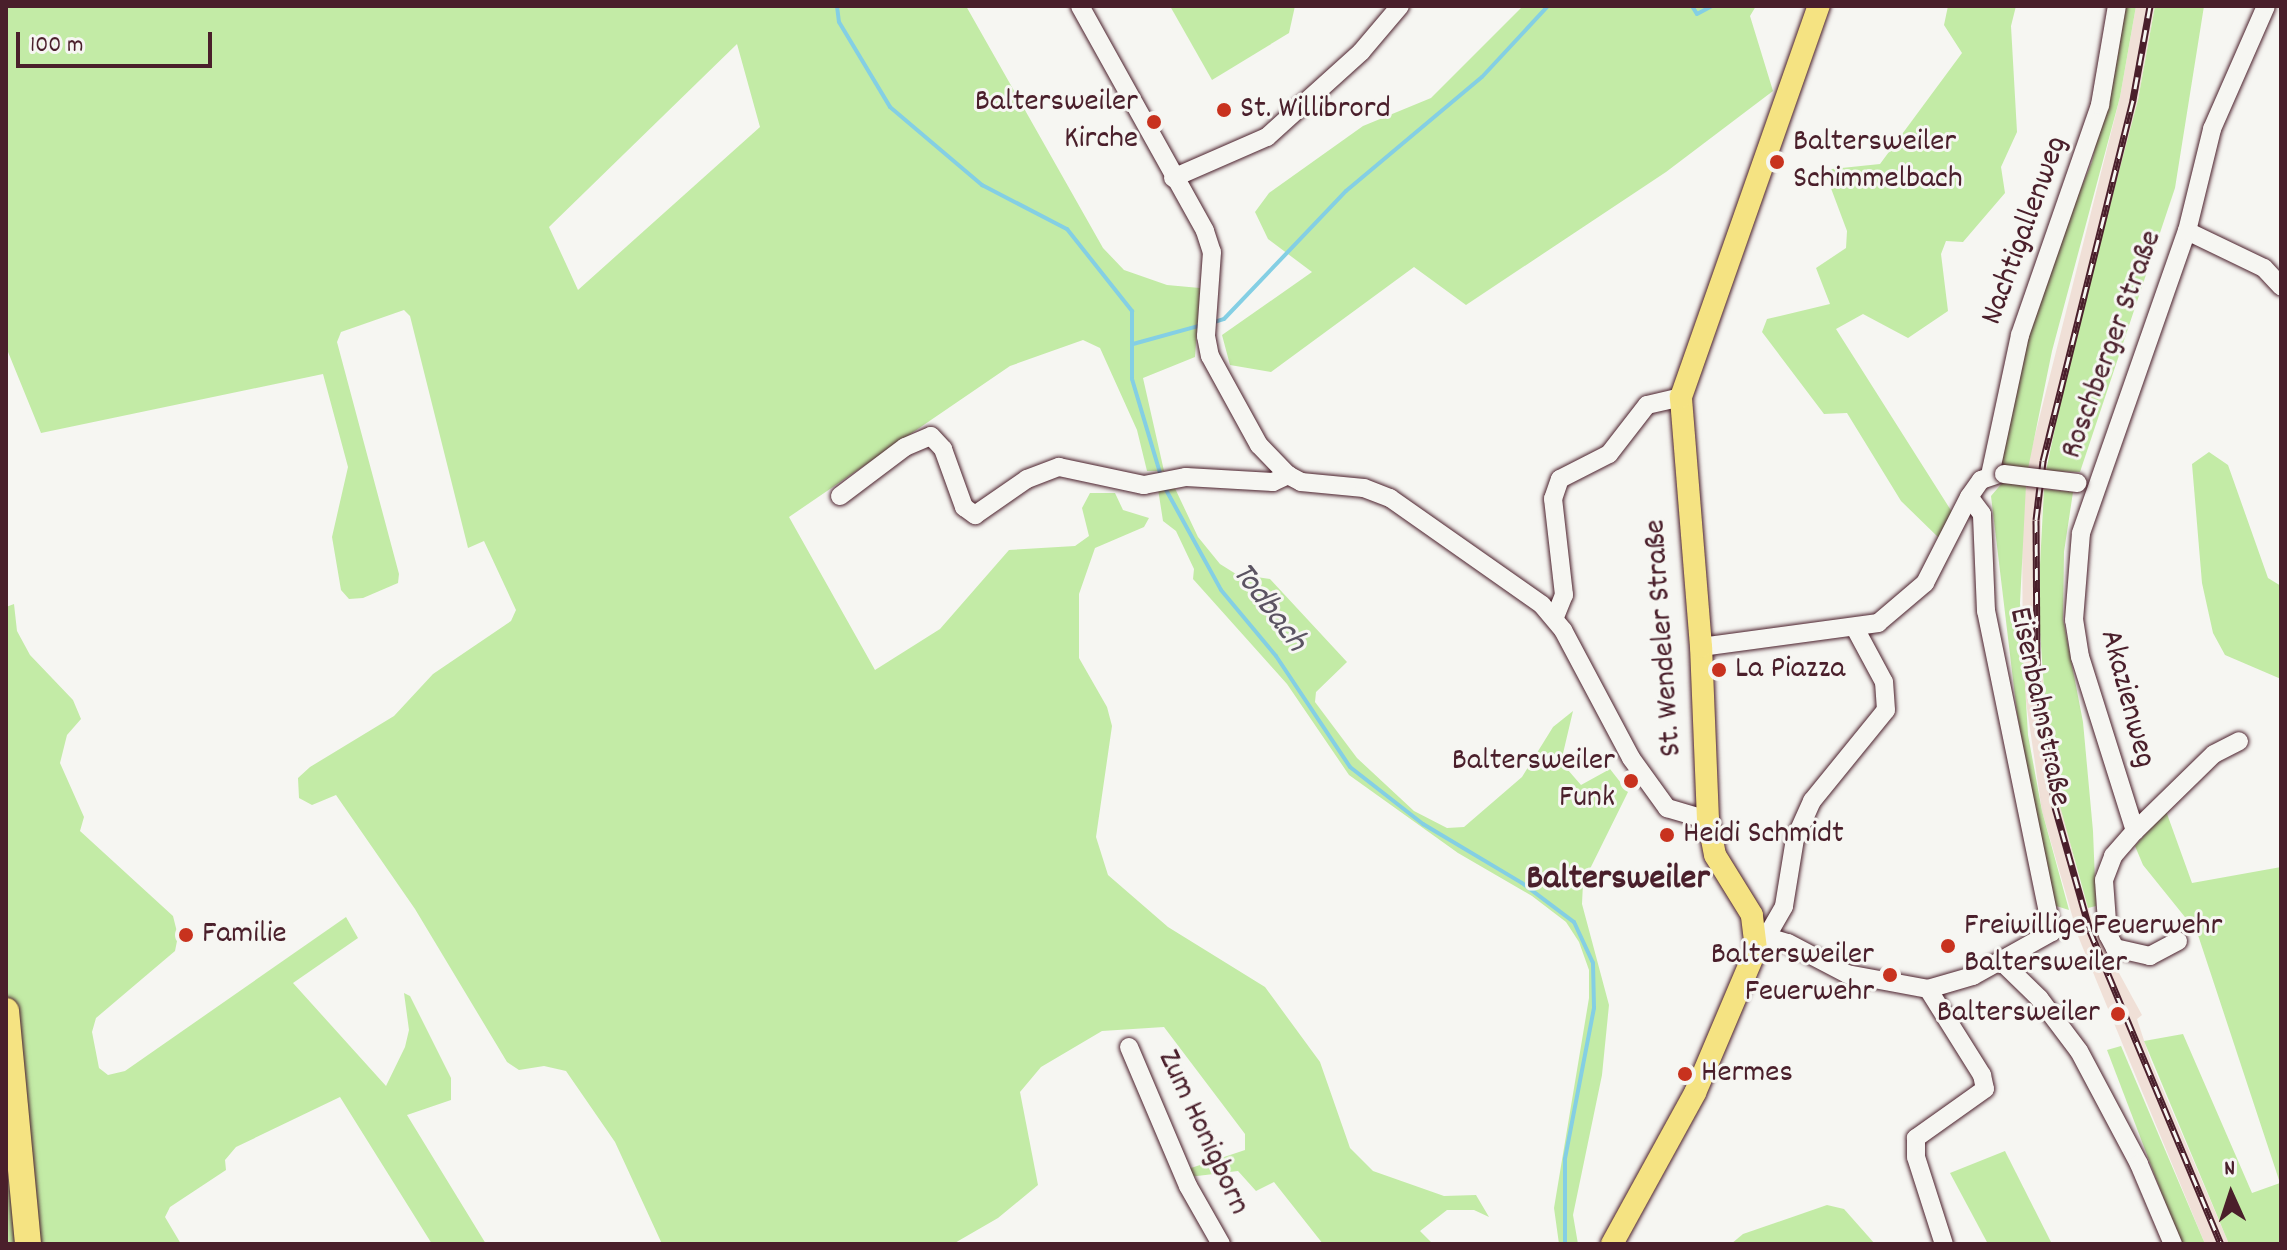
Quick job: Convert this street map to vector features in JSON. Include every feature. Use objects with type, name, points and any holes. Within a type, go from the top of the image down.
[{"type":"highway","points":[[6,1011],[28,1244]]},
{"type":"main road","name":"St. Wendeler Straße","points":[[1762,935],[1715,855],[1708,820],[1701,647],[1681,397],[1819,6]]},
{"type":"main road","points":[[1612,1244],[1695,1093],[1751,971],[1762,935]]},
{"type":"street","points":[[1080,6],[1212,252],[1206,336],[1210,356],[1241,419],[1288,475]]},
{"type":"street","points":[[1173,178],[1267,137],[1361,52],[1400,6]]},
{"type":"street","name":"Nachtigallenweg","points":[[1997,475],[2020,335],[2085,161],[2100,105],[2117,6]]},
{"type":"street","name":"Roschberger Straße","points":[[1997,475],[2086,484],[2187,231],[2212,129],[2266,6]]},
{"type":"street","points":[[2187,231],[2264,268],[2281,286]]},
{"type":"street","points":[[1555,617],[1564,595],[1553,499],[1560,479],[1609,454],[1647,405],[1681,397]]},
{"type":"street","points":[[840,496],[905,447],[931,436],[943,449],[964,507],[975,515],[1027,479],[1059,467],[1133,484],[1172,478],[1273,482],[1288,475],[1376,491],[1555,617],[1631,758],[1667,808],[1708,820]]},
{"type":"street","points":[[1701,647],[1856,630],[1902,607],[1925,583],[1969,497],[1997,475]]},
{"type":"street","name":"Akazienweg","points":[[2086,484],[2074,620],[2080,657],[2135,831]]},
{"type":"street","name":"Eisenbahnstraße","points":[[1969,497],[1982,514],[1986,611],[2052,932],[2001,961]]},
{"type":"street","points":[[1856,630],[1884,682],[1886,710],[1812,801],[1795,839],[1784,906],[1762,935],[1847,974],[1928,989],[2001,961],[2039,998],[2079,1051],[2139,1164],[2173,1244]]},
{"type":"street","name":"Akazienweg","points":[[2178,941],[2150,956],[2121,950],[2111,942],[2104,880],[2113,856],[2135,831],[2214,754],[2239,741]]},
{"type":"street","points":[[1928,989],[1982,1075],[1985,1089],[1916,1138],[1916,1157],[1944,1244]]},
{"type":"street","name":"Zum Honigborn","points":[[1129,1047],[1188,1186],[1221,1244]]},
{"type":"shaded area","points":[[2136,6],[2155,6],[2138,100],[2047,461],[2041,520],[2039,641],[2052,766],[2080,882],[2095,929],[2142,1015],[2137,1019],[2151,1062],[2229,1244],[2205,1244],[2078,936],[2042,811],[2023,681],[2022,519],[2029,459],[2120,97]]},
{"type":"green space","points":[[6,6],[966,6],[1103,248],[1124,270],[1167,285],[1200,288],[1195,357],[1143,378],[1164,471],[1147,471],[1137,430],[1100,348],[1083,340],[1010,366],[789,517],[875,670],[940,629],[1009,550],[1075,546],[1089,536],[1082,508],[1090,493],[1115,493],[1123,510],[1149,518],[1144,527],[1095,548],[1079,594],[1079,658],[1107,707],[1112,726],[1096,837],[1108,875],[1168,927],[1265,987],[1320,1062],[1350,1148],[1373,1171],[1444,1196],[1476,1195],[1489,1217],[1474,1210],[1447,1210],[1420,1231],[1433,1244],[1323,1244],[1274,1182],[1256,1191],[1238,1171],[1189,1177],[1188,1169],[1245,1150],[1245,1134],[1164,1027],[1102,1031],[1041,1067],[1020,1092],[1038,1185],[998,1218],[953,1244],[662,1244],[615,1142],[566,1071],[544,1066],[519,1070],[507,1062],[415,909],[336,795],[312,805],[299,798],[298,778],[310,767],[394,716],[433,674],[511,621],[516,610],[484,541],[468,548],[410,316],[404,310],[341,332],[337,342],[399,574],[398,583],[363,598],[349,599],[341,590],[332,537],[348,467],[323,374],[41,433],[6,347]],"holes":[[[737,44],[760,127],[578,290],[549,227]]]},
{"type":"green space","points":[[1170,6],[1295,6],[1289,33],[1212,80]]},
{"type":"green space","points":[[1523,6],[1756,6],[1750,16],[1773,91],[1666,172],[1466,305],[1414,267],[1271,372],[1230,365],[1222,335],[1312,272],[1268,239],[1255,212],[1269,193],[1363,126],[1431,98]]},
{"type":"green space","points":[[1948,6],[2016,6],[2011,26],[2017,132],[2001,167],[2005,193],[1963,242],[1946,241],[1941,254],[1948,311],[1908,338],[1863,314],[1836,329],[1952,512],[1940,539],[1901,501],[1847,413],[1824,414],[1762,332],[1767,319],[1830,304],[1816,268],[1846,248],[1847,231],[1826,175],[1832,169],[1880,164],[1962,53],[1944,25]]},
{"type":"green space","points":[[2123,6],[2136,6],[2120,97],[2052,351],[2028,469],[2006,467],[2001,462],[2017,368],[2049,264],[2092,162]]},
{"type":"green space","points":[[2155,6],[2204,6],[2175,188],[2080,472],[2046,471],[2070,356],[2138,100]]},
{"type":"green space","points":[[2209,452],[2228,465],[2268,578],[2281,586],[2281,679],[2225,655],[2213,633],[2202,583],[2192,464]]},
{"type":"green space","points":[[1172,482],[1198,537],[1220,564],[1236,574],[1270,579],[1347,662],[1316,692],[1315,702],[1357,758],[1414,811],[1447,828],[1464,827],[1522,777],[1553,727],[1573,711],[1561,762],[1581,785],[1610,769],[1628,792],[1583,883],[1582,904],[1609,1005],[1602,1075],[1573,1215],[1578,1244],[1559,1244],[1554,1208],[1589,998],[1589,970],[1579,942],[1566,922],[1532,896],[1458,853],[1349,775],[1287,684],[1193,579],[1194,569],[1176,531],[1163,521],[1158,489]]},
{"type":"green space","points":[[2003,482],[2026,485],[2020,603],[2028,735],[2042,811],[2069,910],[2053,905],[2017,713],[1991,496]]},
{"type":"green space","points":[[2044,489],[2073,492],[2064,552],[2063,619],[2083,722],[2093,831],[2096,906],[2088,908],[2060,806],[2047,732],[2038,603]]},
{"type":"green space","points":[[14,604],[17,631],[30,655],[73,700],[81,719],[67,735],[60,763],[84,817],[80,831],[173,916],[178,936],[175,951],[96,1018],[92,1032],[99,1068],[108,1075],[125,1071],[346,917],[358,938],[293,983],[386,1086],[405,1047],[409,1030],[404,993],[410,996],[451,1078],[451,1100],[407,1115],[486,1244],[432,1244],[340,1097],[236,1147],[225,1160],[226,1170],[170,1207],[165,1217],[181,1244],[6,1244],[6,607]]},
{"type":"green space","points":[[2166,811],[2192,883],[2281,867],[2281,1244],[2229,1244],[2144,1041],[2183,1034],[2252,1193],[2280,1183],[2197,932],[2143,865],[2135,846]]},
{"type":"green space","points":[[2121,1046],[2205,1244],[2181,1244],[2107,1050]]},
{"type":"green space","points":[[2005,1151],[2052,1244],[1988,1244],[1950,1173]]},
{"type":"green space","points":[[1827,1205],[1844,1209],[1875,1244],[1731,1244],[1743,1234]]},
{"type":"waterway","name":"Todbach","points":[[837,6],[839,22],[890,107],[982,185],[1067,229],[1132,311],[1132,379],[1161,476]]},
{"type":"waterway","points":[[1214,322],[1224,319],[1346,191],[1482,77],[1548,6]]},
{"type":"waterway","points":[[1692,6],[1697,14],[1712,6]]},
{"type":"waterway","points":[[1133,344],[1202,325]]},
{"type":"waterway","name":"Todbach","points":[[1165,488],[1221,590],[1276,656],[1350,767],[1423,824],[1522,883],[1574,922],[1593,963],[1594,1008],[1565,1159],[1565,1244]]},
{"type":"railway","points":[[2150,6],[2133,100],[2043,461],[2036,520],[2037,679],[2055,807],[2090,931],[2221,1244]]},
{"type":"place","name":"St. Willibrord","points":[[1224,110]]},
{"type":"place","name":"Baltersweiler Kirche","points":[[1154,122]]},
{"type":"place","name":"Baltersweiler Schimmelbach","points":[[1777,162]]},
{"type":"place","name":"La Piazza","points":[[1719,670]]},
{"type":"place","name":"Baltersweiler Funk","points":[[1631,781]]},
{"type":"place","name":"Heidi Schmidt","points":[[1667,835]]},
{"type":"place","name":"Familie","points":[[186,935]]},
{"type":"place","name":"Freiwillige Feuerwehr Baltersweiler","points":[[1948,946]]},
{"type":"place","name":"Baltersweiler Feuerwehr","points":[[1890,975]]},
{"type":"place","name":"Baltersweiler","points":[[2118,1014]]},
{"type":"place","name":"Hermes","points":[[1685,1074]]},
{"type":"district","name":"Baltersweiler","points":[[1618,881]]}]
